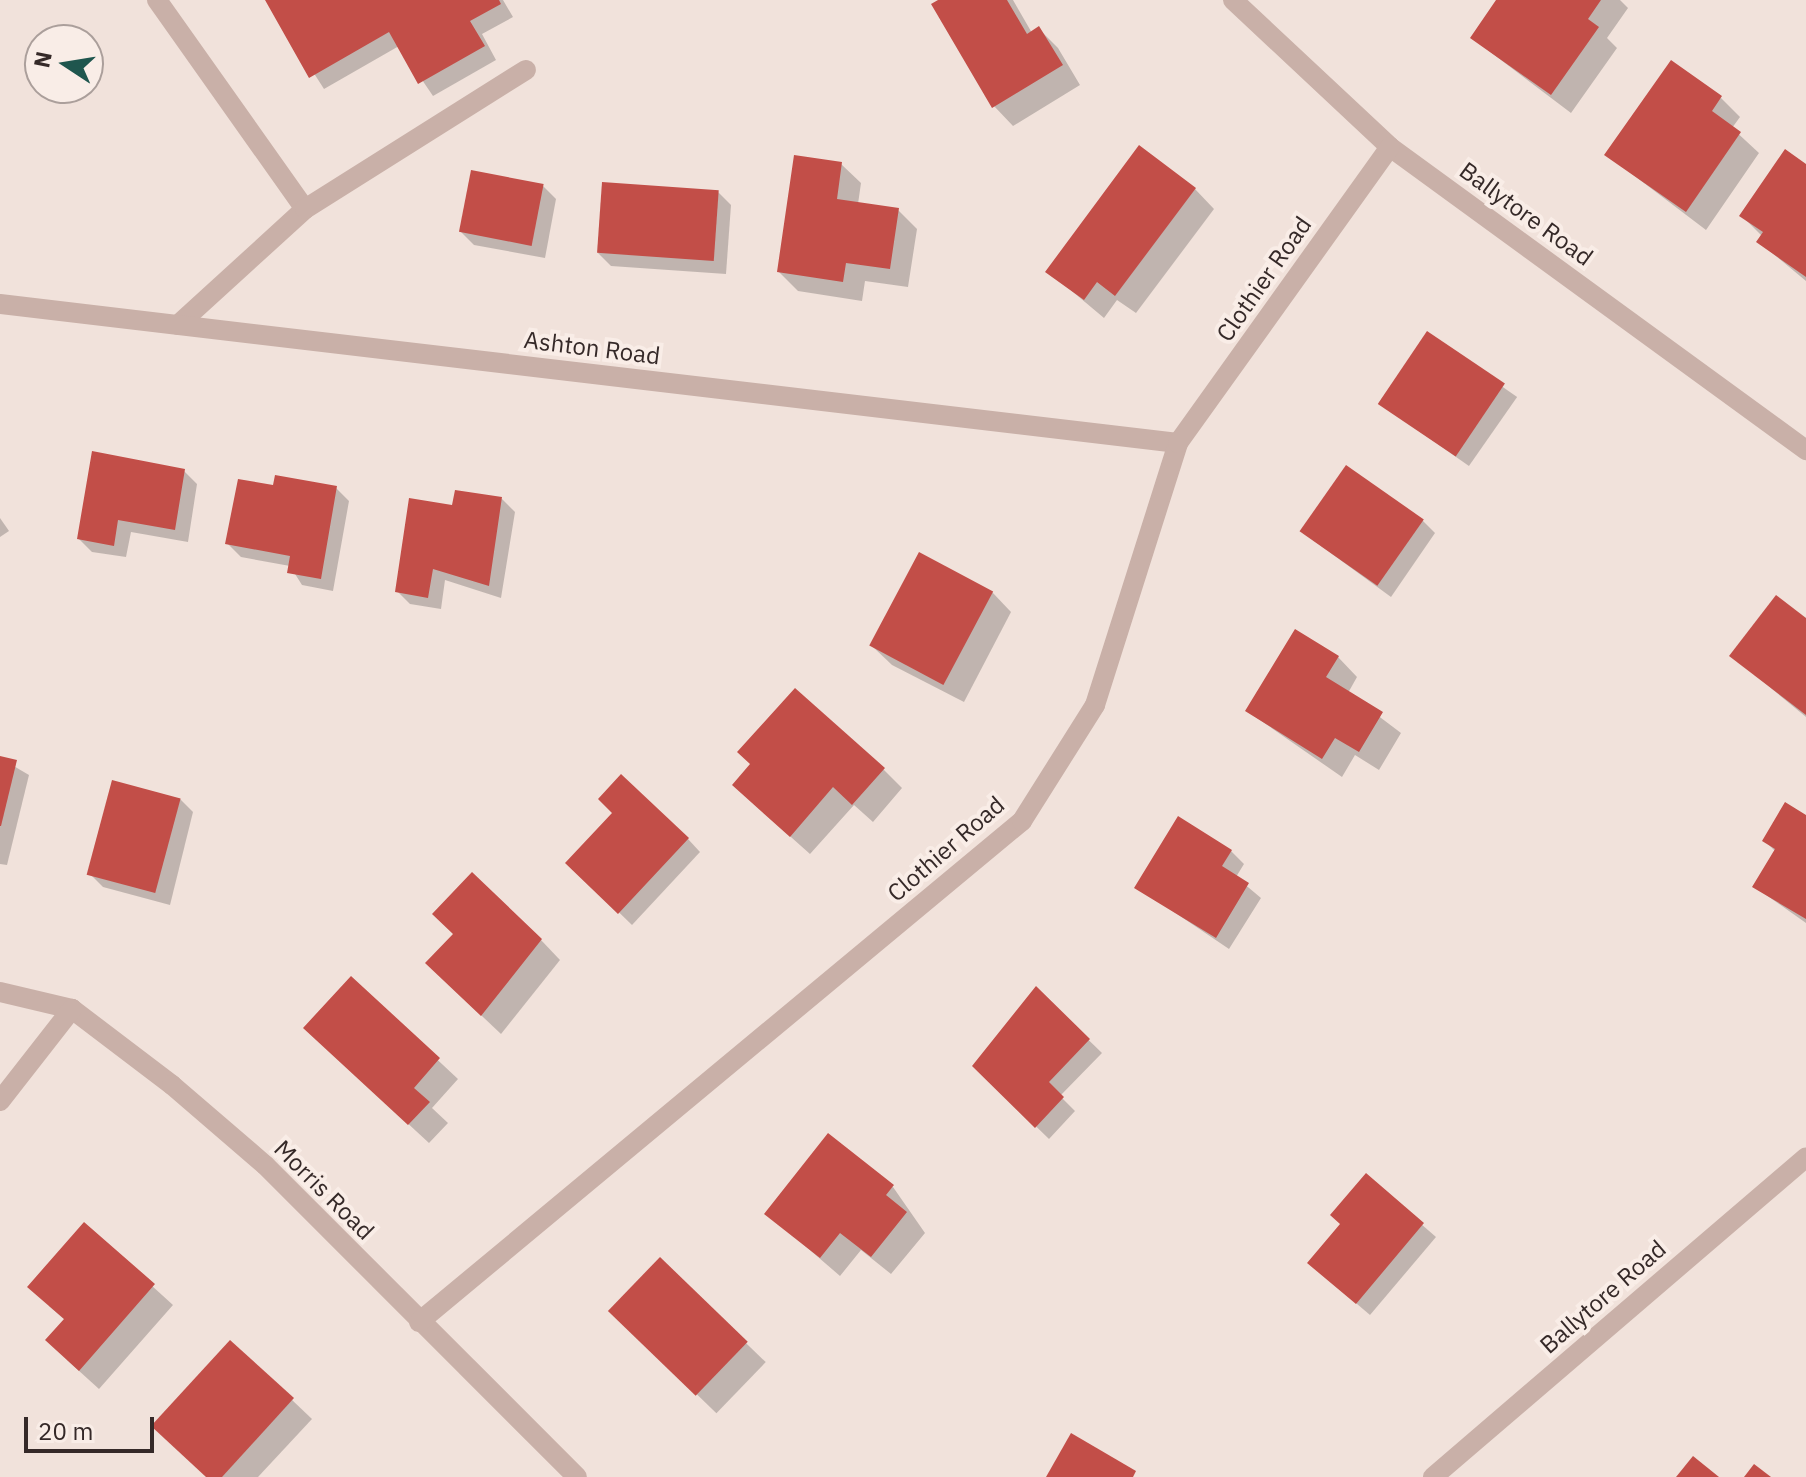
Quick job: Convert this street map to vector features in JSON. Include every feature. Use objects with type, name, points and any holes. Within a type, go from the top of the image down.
[{"type":"street","points":[[157,0],[305,209]]},
{"type":"street","name":"Ballytore Road","points":[[1233,0],[1390,147],[1806,450]]},
{"type":"street","points":[[178,325],[305,209],[526,70]]},
{"type":"street","name":"Clothier Road","points":[[419,1322],[1022,821],[1095,705],[1178,443],[1390,147]]},
{"type":"street","name":"Ashton Road","points":[[0,304],[1178,443]]},
{"type":"street","name":"Morris Road","points":[[0,992],[72,1009],[265,1165],[577,1477]]},
{"type":"street","points":[[0,1101],[72,1009]]},
{"type":"street","name":"Ballytore Road","points":[[1433,1477],[1806,1157]]},
{"type":"building","points":[[265,0],[499,0],[501,4],[470,21],[485,46],[418,84],[389,32],[309,78]]},
{"type":"building","points":[[938,0],[1007,0],[1027,34],[1039,26],[1063,65],[992,108],[931,4]]},
{"type":"building","points":[[1496,0],[1601,0],[1588,19],[1599,27],[1551,95],[1470,38]]},
{"type":"building","points":[[1671,60],[1722,96],[1712,111],[1741,132],[1686,212],[1604,155]]},
{"type":"building","points":[[1139,145],[1196,188],[1115,296],[1097,282],[1084,300],[1045,272]]},
{"type":"building","points":[[1785,149],[1806,164],[1806,277],[1756,242],[1763,232],[1739,216]]},
{"type":"building","points":[[794,155],[842,162],[837,199],[899,208],[890,269],[846,263],[843,282],[777,272]]},
{"type":"building","points":[[471,170],[544,184],[532,246],[459,232]]},
{"type":"building","points":[[602,182],[719,190],[714,261],[597,253]]},
{"type":"building","points":[[1427,331],[1505,384],[1456,457],[1378,404]]},
{"type":"building","points":[[92,451],[185,469],[175,530],[118,520],[114,546],[77,539]]},
{"type":"building","points":[[1346,465],[1424,519],[1377,586],[1300,531]]},
{"type":"building","points":[[275,475],[337,486],[321,579],[287,573],[290,556],[225,544],[238,479],[273,485]]},
{"type":"building","points":[[455,490],[502,497],[489,586],[433,569],[428,598],[395,592],[409,498],[452,505]]},
{"type":"building","points":[[919,552],[993,591],[943,685],[869,646]]},
{"type":"building","points":[[1776,595],[1806,618],[1806,715],[1729,656]]},
{"type":"building","points":[[1295,629],[1339,656],[1326,677],[1383,712],[1359,752],[1335,738],[1322,759],[1245,711]]},
{"type":"building","points":[[795,688],[885,768],[852,805],[833,787],[790,837],[732,785],[750,764],[737,752]]},
{"type":"building","points":[[0,756],[17,760],[1,826],[0,826]]},
{"type":"building","points":[[621,774],[689,838],[618,914],[565,863],[612,813],[598,799]]},
{"type":"building","points":[[112,780],[181,798],[155,893],[87,875]]},
{"type":"building","points":[[1785,802],[1806,815],[1806,919],[1752,887],[1775,849],[1762,841]]},
{"type":"building","points":[[1178,816],[1232,850],[1222,866],[1249,883],[1216,938],[1134,888]]},
{"type":"building","points":[[472,872],[542,939],[481,1016],[425,963],[453,934],[432,914]]},
{"type":"building","points":[[351,976],[440,1058],[414,1088],[430,1102],[408,1125],[303,1028]]},
{"type":"building","points":[[1036,986],[1090,1039],[1049,1082],[1064,1097],[1035,1128],[972,1066]]},
{"type":"building","points":[[828,1133],[894,1185],[886,1195],[907,1212],[871,1257],[840,1233],[820,1258],[764,1214]]},
{"type":"building","points":[[1366,1173],[1424,1223],[1356,1304],[1307,1263],[1340,1224],[1330,1215]]},
{"type":"building","points":[[84,1222],[155,1284],[79,1371],[45,1340],[64,1319],[27,1287]]},
{"type":"building","points":[[660,1257],[748,1342],[696,1396],[608,1311]]},
{"type":"building","points":[[230,1340],[294,1398],[222,1477],[206,1477],[151,1426]]},
{"type":"building","points":[[1071,1433],[1136,1471],[1133,1477],[1046,1477]]},
{"type":"building","points":[[1693,1456],[1719,1477],[1676,1477]]},
{"type":"building","points":[[1754,1464],[1771,1477],[1744,1477]]}]
